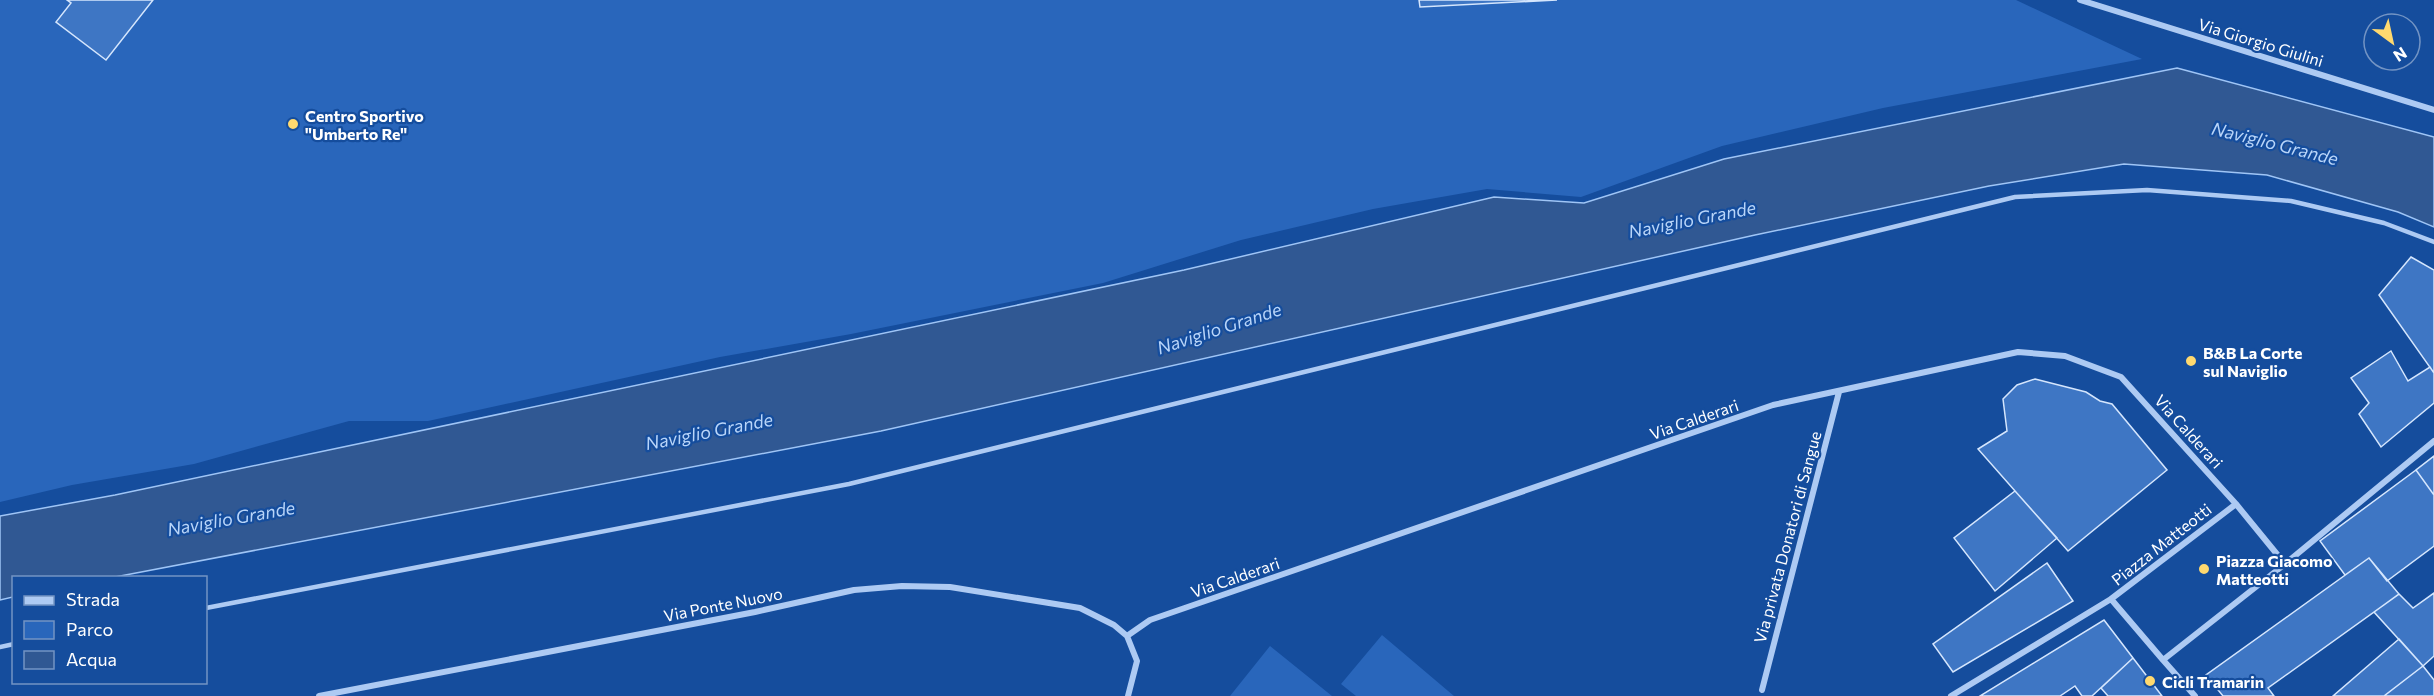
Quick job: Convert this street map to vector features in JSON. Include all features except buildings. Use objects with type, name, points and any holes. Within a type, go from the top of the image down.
[{"type":"street","name":"Via Giorgio Giulini","points":[[2080,0],[2434,111]]},
{"type":"street","name":"Via Calderari","points":[[1127,636],[1150,620],[1773,405],[2018,352],[2065,356],[2121,377],[2236,504]]},
{"type":"street","name":"Via privata Donatori di Sangue","points":[[1762,690],[1839,392]]},
{"type":"street","points":[[2163,660],[2285,564],[2434,441]]},
{"type":"street","name":"Piazza Matteotti","points":[[2195,696],[2111,600],[2236,504],[2285,564]]},
{"type":"street","name":"Via Ponte Nuovo","points":[[319,696],[755,612],[854,590],[902,586],[950,587],[1080,608],[1114,625],[1127,636]]},
{"type":"street","points":[[1951,696],[2111,600]]},
{"type":"street","points":[[1127,636],[1137,661],[1128,696]]},
{"type":"lane","points":[[207,608],[849,484],[2015,196],[2147,190],[2291,201],[2384,223],[2434,242]]},
{"type":"green space","points":[[0,0],[2016,0],[2142,59],[1883,108],[1722,146],[1581,197],[1487,189],[1373,209],[1241,240],[1103,283],[851,334],[720,357],[428,421],[349,421],[194,464],[72,485],[0,502]]},
{"type":"green space","points":[[1382,635],[1454,696],[1356,696],[1341,684]]},
{"type":"green space","points":[[1270,646],[1332,696],[1230,696]]},
{"type":"water","name":"Naviglio Grande","points":[[2177,68],[2434,137],[2434,227],[2398,212],[2267,175],[2124,164],[1989,186],[1755,235],[881,431],[120,576],[12,576],[12,597],[0,600],[0,516],[115,495],[1184,270],[1494,197],[1584,203],[1724,159]]},
{"type":"place","name":"Centro Sportivo \"Umberto Re\"","points":[[293,124]]},
{"type":"place","name":"B&B La Corte sul Naviglio","points":[[2191,361]]},
{"type":"place","name":"Piazza Giacomo Matteotti","points":[[2204,569]]},
{"type":"place","name":"Cicli Tramarin","points":[[2150,681]]}]
